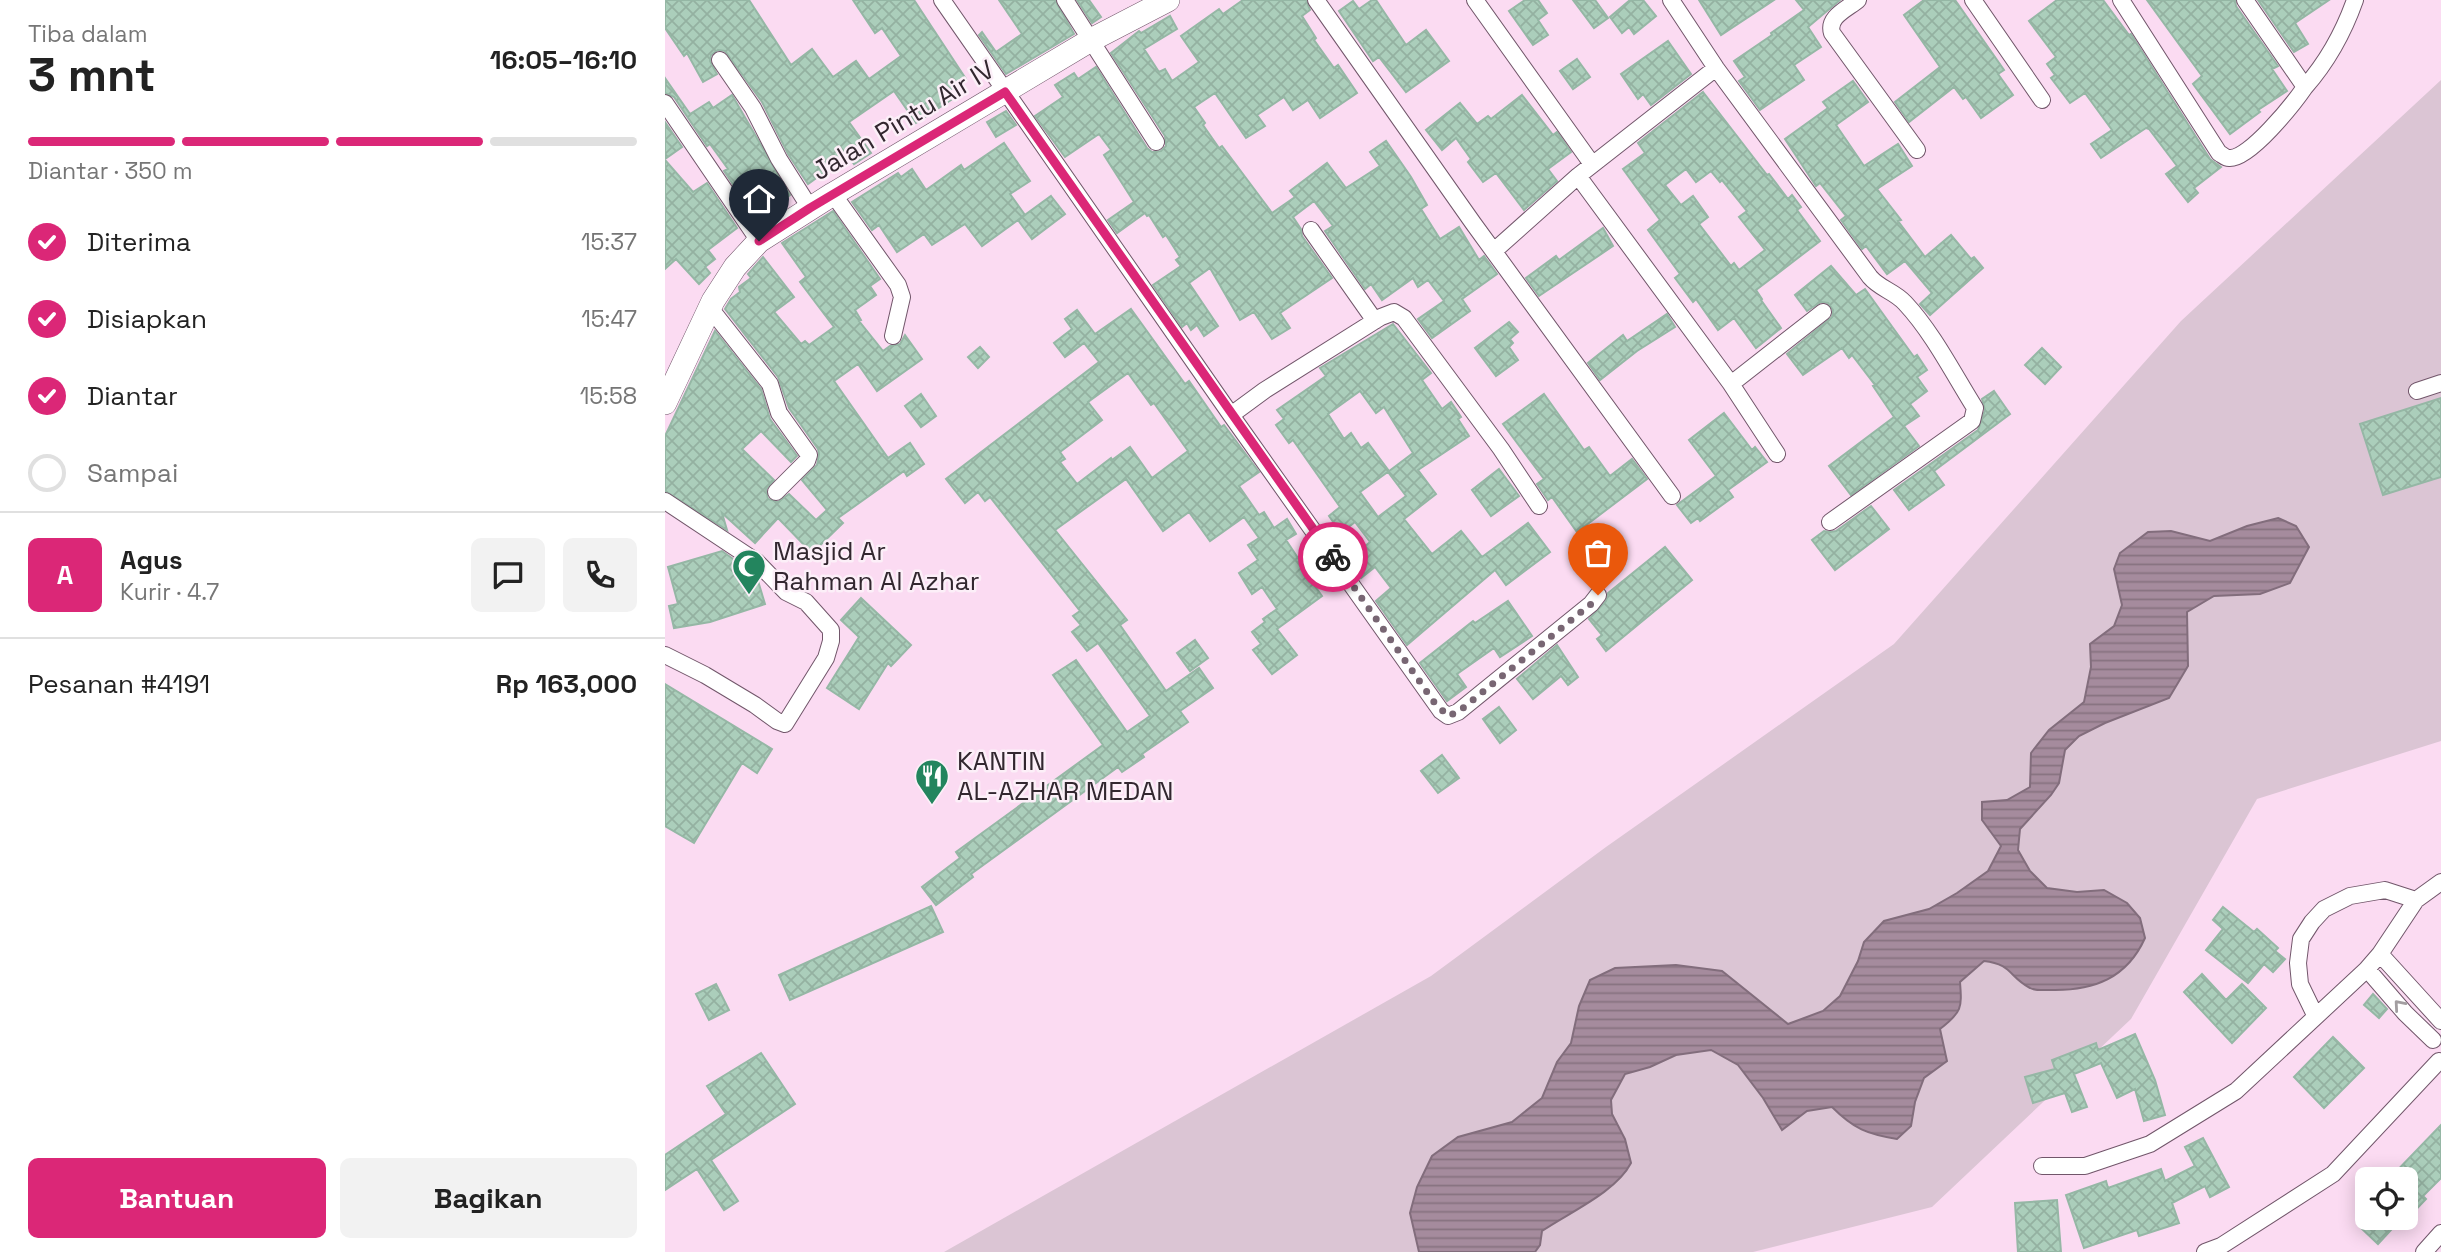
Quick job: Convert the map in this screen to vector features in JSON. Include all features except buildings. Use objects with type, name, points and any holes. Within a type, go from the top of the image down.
[{"type":"main road","name":"Jalan Pintu Air IV","points":[[665,403],[710,308],[735,267],[759,241],[1091,40],[1168,0]]},
{"type":"street","points":[[942,0],[1231,415],[1434,702],[1448,716],[1458,712],[1591,604],[1598,595]]},
{"type":"street","points":[[1065,0],[1156,142]]},
{"type":"street","points":[[1315,0],[1672,496]]},
{"type":"street","points":[[1475,0],[1592,164]]},
{"type":"street","points":[[1671,0],[1716,68],[1870,277],[1878,286],[1897,295],[1916,316],[1975,408],[1972,421],[1831,522]]},
{"type":"street","points":[[1858,0],[1832,21],[1832,33],[1917,150]]},
{"type":"street","points":[[1973,0],[2042,100]]},
{"type":"street","points":[[2121,0],[2224,156],[2229,158],[2243,153],[2289,112],[2319,71],[2349,18],[2355,0]]},
{"type":"street","points":[[2245,0],[2305,88]]},
{"type":"street","points":[[720,60],[753,108],[779,159],[810,208]]},
{"type":"street","points":[[1494,251],[1592,164],[1716,68]]},
{"type":"street","points":[[665,103],[759,241]]},
{"type":"street","points":[[1578,176],[1731,384],[1777,454]]},
{"type":"street","points":[[833,194],[898,285],[902,297],[893,336]]},
{"type":"street","points":[[1311,230],[1375,321]]},
{"type":"street","points":[[710,308],[770,384],[779,413],[809,455],[807,461],[776,492]]},
{"type":"street","points":[[1231,415],[1265,390],[1375,321],[1394,312],[1404,318],[1501,449],[1539,506]]},
{"type":"street","points":[[1731,384],[1823,312]]},
{"type":"street","points":[[2417,391],[2441,383]]},
{"type":"street","points":[[665,501],[757,562],[786,592],[806,602],[831,630],[826,658],[785,724],[705,675],[665,655]]},
{"type":"street","points":[[2042,1166],[2085,1166],[2150,1144],[2236,1091],[2367,969],[2416,900],[2441,882]]},
{"type":"street","points":[[2315,1015],[2299,984],[2298,963],[2301,939],[2312,922],[2324,909],[2350,896],[2385,890],[2416,900]]},
{"type":"street","points":[[2205,1252],[2221,1246],[2333,1174],[2440,1062],[2434,1051],[2433,1040],[2441,1022],[2380,954]]},
{"type":"street","points":[[2367,969],[2405,1013],[2433,1040]]},
{"type":"street","points":[[2424,1252],[2441,1233]]},
{"type":"shaded area","points":[[2441,80],[2441,741],[2257,799],[2131,1019],[1932,1207],[1753,1252],[944,1252],[1431,976],[1606,847],[1894,644],[2181,321]]},
{"type":"shaded area","points":[[2278,518],[2296,526],[2309,547],[2290,583],[2260,594],[2214,596],[2187,612],[2188,666],[2169,698],[2079,736],[2065,750],[2059,783],[2020,829],[2018,850],[2030,871],[2047,888],[2077,892],[2104,890],[2127,903],[2140,918],[2145,938],[2138,952],[2119,972],[2095,985],[2067,990],[2037,990],[2023,984],[2000,965],[1984,961],[1960,982],[1961,998],[1957,1014],[1940,1029],[1947,1061],[1924,1078],[1915,1102],[1911,1126],[1897,1139],[1861,1129],[1832,1107],[1807,1111],[1782,1130],[1763,1098],[1738,1065],[1711,1050],[1676,1055],[1650,1067],[1625,1074],[1611,1100],[1612,1114],[1625,1139],[1631,1163],[1615,1183],[1542,1231],[1540,1245],[1535,1252],[1419,1252],[1410,1213],[1417,1187],[1432,1156],[1458,1137],[1512,1122],[1542,1098],[1557,1062],[1571,1043],[1579,1006],[1590,980],[1615,968],[1676,965],[1722,971],[1788,1024],[1823,1011],[1840,996],[1858,961],[1864,942],[1884,921],[1929,909],[1988,871],[2001,846],[1982,820],[1982,802],[2007,800],[2030,787],[2031,753],[2049,730],[2084,702],[2091,667],[2090,644],[2114,626],[2122,605],[2114,569],[2120,553],[2148,532],[2171,531],[2210,541],[2247,526]]},
{"type":"way so far","points":[[1333,557],[1434,702],[1448,716],[1458,712],[1591,604],[1598,595]]},
{"type":"place","name":"Masjid Ar Rahman Al Azhar","points":[[749,596]]},
{"type":"place","name":"KANTIN AL-AZHAR MEDAN","points":[[932,806]]},
{"type":"route","points":[[759,241],[1005,92],[1333,557]]}]
